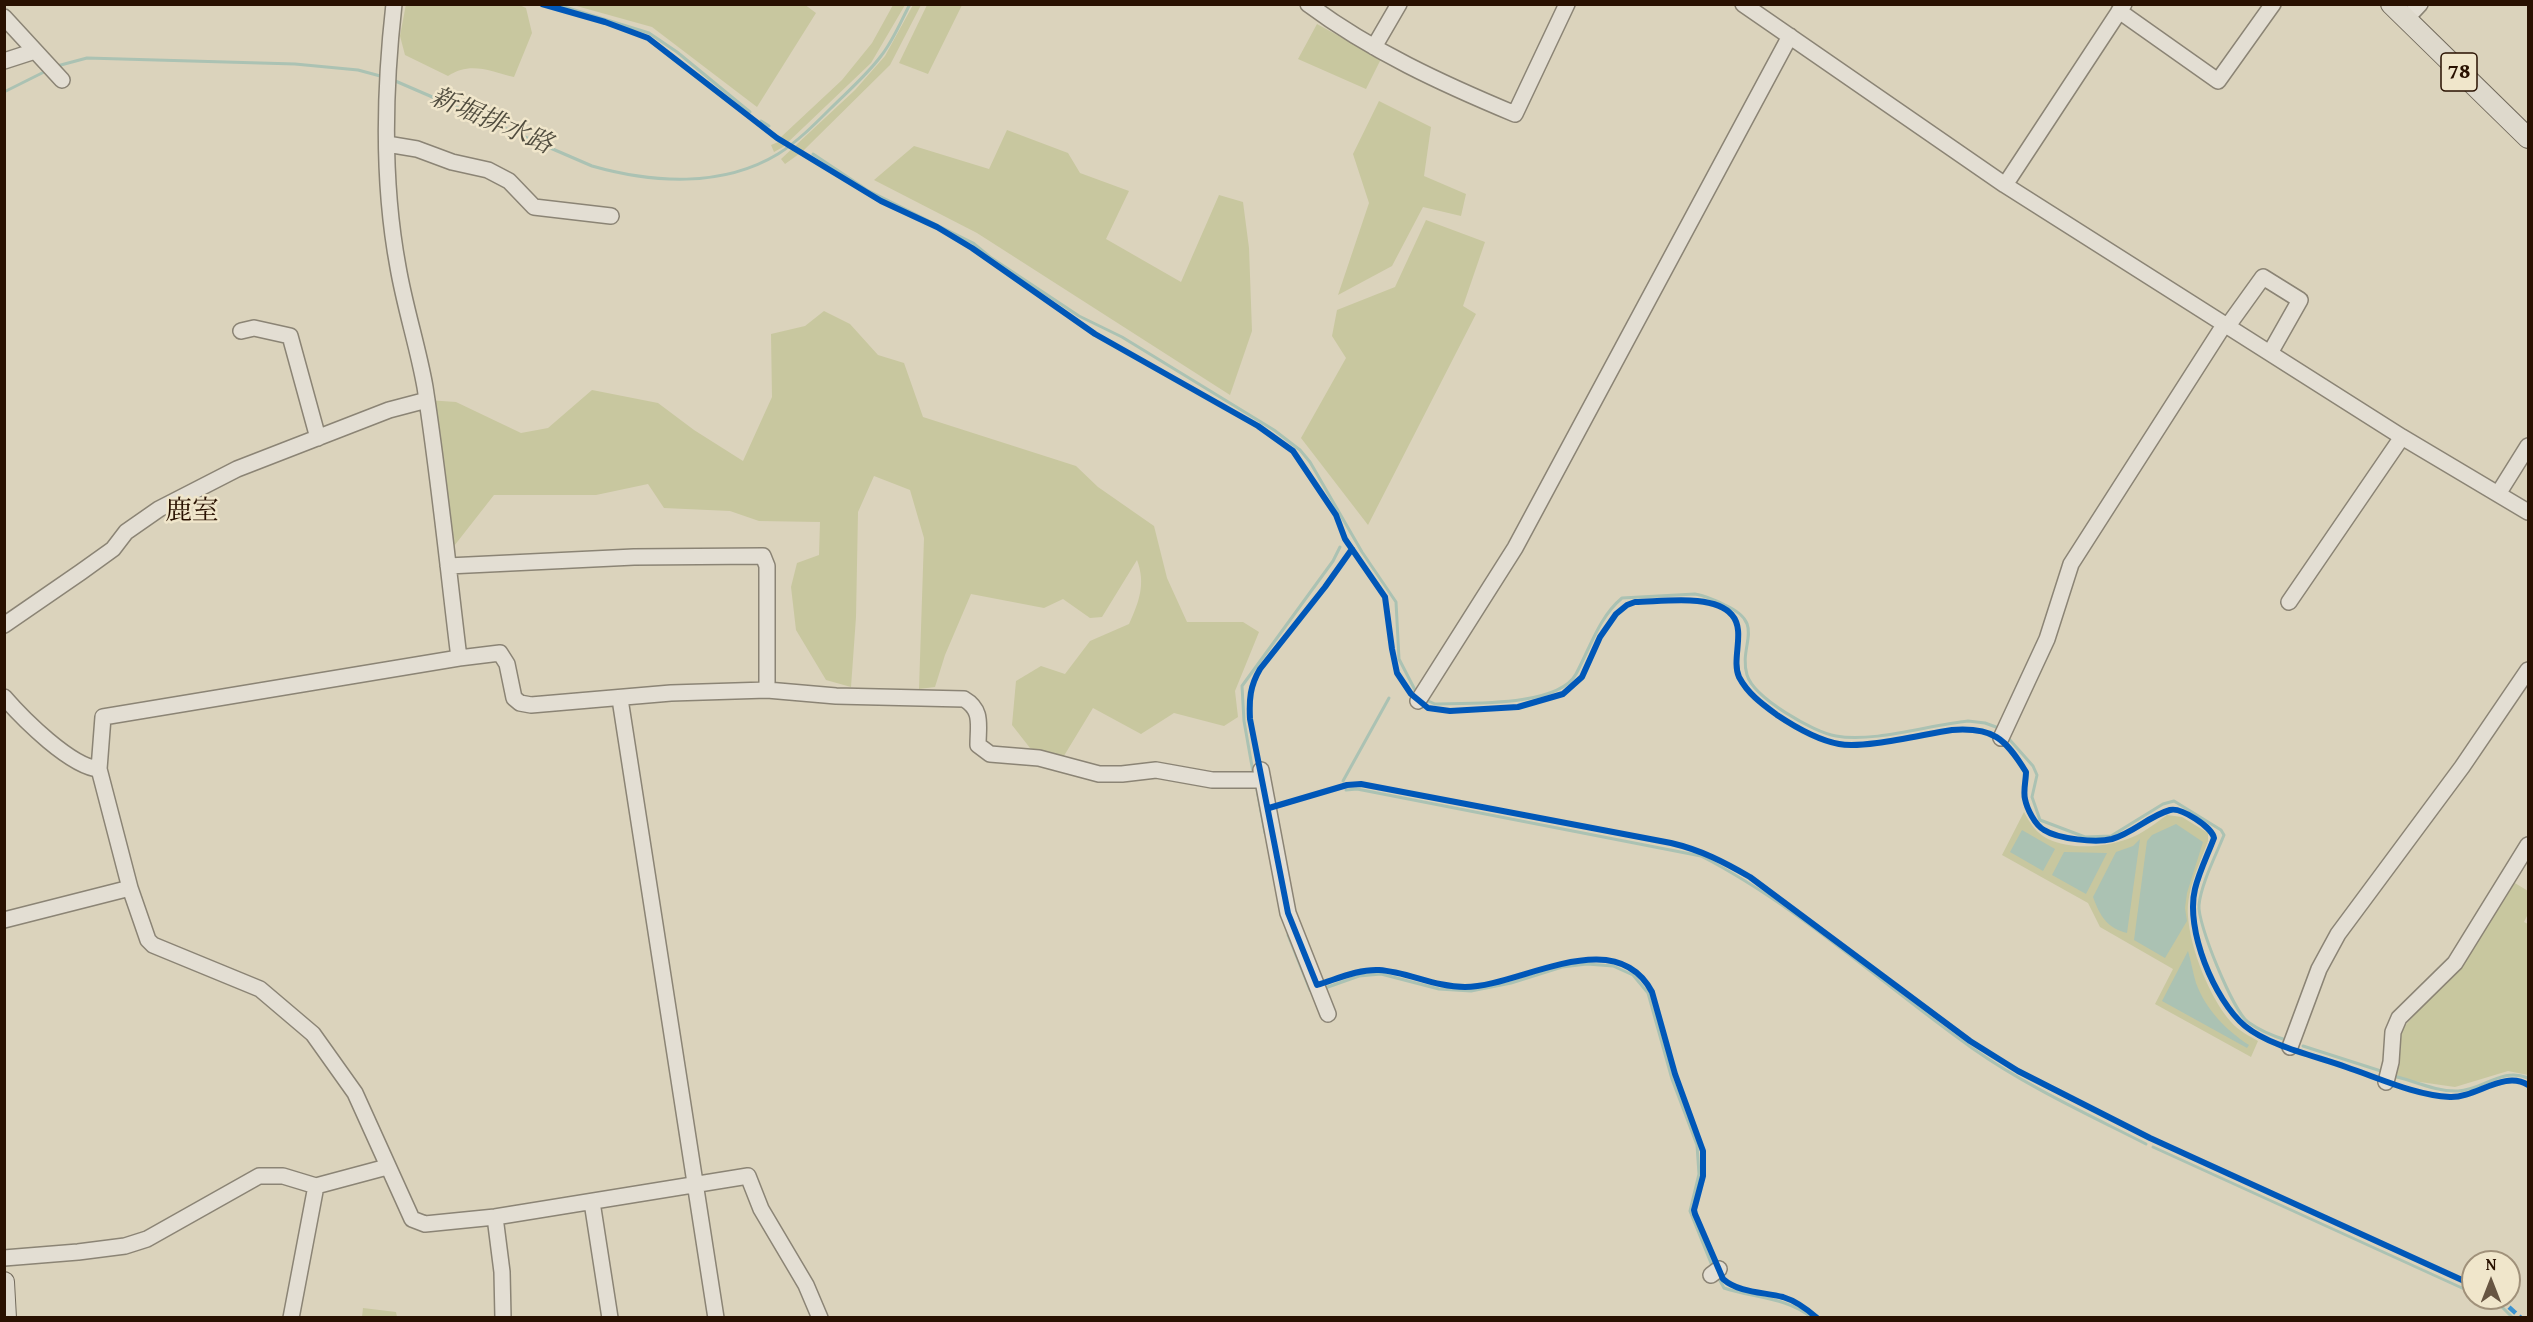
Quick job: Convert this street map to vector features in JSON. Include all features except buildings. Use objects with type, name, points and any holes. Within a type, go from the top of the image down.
[{"type":"main road","name":"78","points":[[2391,4],[2529,138]]},
{"type":"main road","points":[[4,1282],[6,1317]]},
{"type":"street","points":[[394,4],[385,98],[391,221],[408,318],[420,356],[427,400],[459,658]]},
{"type":"street","points":[[1308,4],[1332,23],[1424,75],[1515,114],[1567,4]]},
{"type":"street","points":[[1374,47],[1399,4]]},
{"type":"street","points":[[1743,4],[2005,185],[2402,437],[2529,512]]},
{"type":"street","points":[[2005,185],[2121,8],[2218,81],[2273,4]]},
{"type":"street","points":[[2406,19],[2420,4]]},
{"type":"street","points":[[4,17],[62,81]]},
{"type":"street","points":[[1418,701],[1515,548],[1790,36]]},
{"type":"street","points":[[4,61],[39,56]]},
{"type":"street","points":[[387,144],[417,149],[452,162],[488,170],[509,181],[534,207],[611,216]]},
{"type":"street","points":[[2001,738],[2047,639],[2071,564],[2226,326],[2263,277],[2300,300],[2270,353]]},
{"type":"street","points":[[241,331],[262,329],[290,336],[318,438]]},
{"type":"street","points":[[4,625],[113,549],[126,532],[159,509],[237,469],[389,410],[427,400]]},
{"type":"street","points":[[2289,602],[2402,437]]},
{"type":"street","points":[[2498,494],[2529,446]]},
{"type":"street","points":[[448,566],[634,557],[764,556],[767,566],[767,690]]},
{"type":"street","points":[[820,1317],[806,1285],[761,1209],[748,1176],[495,1217],[419,1223],[412,1219],[355,1093],[313,1034],[255,986],[153,945],[148,940],[130,888],[99,770],[103,717],[500,653],[507,664],[514,698],[520,703],[531,705],[671,693],[767,690],[836,696],[964,699],[973,704],[978,713],[978,745],[990,754],[1039,758],[1099,774],[1156,770],[1212,780],[1242,779],[1262,775],[1288,913],[1328,1014]]},
{"type":"street","points":[[2290,1047],[2319,969],[2338,934],[2462,767],[2529,670]]},
{"type":"street","points":[[4,697],[27,722],[61,750],[87,768],[99,770]]},
{"type":"street","points":[[620,699],[717,1317]]},
{"type":"street","points":[[2386,1082],[2391,1062],[2393,1032],[2399,1018],[2455,963],[2529,845]]},
{"type":"street","points":[[4,920],[130,888]]},
{"type":"street","points":[[4,1258],[125,1246],[147,1239],[259,1176],[283,1176],[316,1186],[387,1167]]},
{"type":"street","points":[[291,1317],[316,1186]]},
{"type":"street","points":[[592,1202],[610,1317]]},
{"type":"street","points":[[495,1217],[502,1272],[503,1317]]},
{"type":"green space","points":[[406,4],[517,4],[526,8],[532,33],[514,77],[472,68],[456,71],[448,76],[405,55],[400,36]]},
{"type":"green space","points":[[804,4],[816,13],[757,107],[652,27],[573,5]]},
{"type":"green space","points":[[893,5],[905,5],[871,63],[783,147],[774,152],[771,145],[783,140],[781,137],[842,80],[872,43]]},
{"type":"green space","points":[[913,5],[921,5],[890,65],[803,151],[798,150],[799,154],[785,164],[781,159],[855,90],[885,56]]},
{"type":"green space","points":[[927,5],[962,5],[928,74],[899,63]]},
{"type":"green space","points":[[1317,24],[1381,59],[1366,89],[1298,59]]},
{"type":"green space","points":[[1379,101],[1431,127],[1424,176],[1466,194],[1461,216],[1423,207],[1392,266],[1338,295],[1369,203],[1353,154]]},
{"type":"green space","points":[[1007,130],[1068,153],[1080,173],[1129,191],[1106,239],[1181,282],[1219,195],[1243,202],[1249,248],[1252,331],[1230,395],[977,233],[874,180],[914,146],[989,169]]},
{"type":"green space","points":[[1426,220],[1485,242],[1463,306],[1476,314],[1368,525],[1301,438],[1346,358],[1332,336],[1337,310],[1395,287]]},
{"type":"green space","points":[[824,311],[850,324],[878,355],[904,363],[923,417],[1076,466],[1098,487],[1154,526],[1167,578],[1187,622],[1243,622],[1259,632],[1235,691],[1238,717],[1224,726],[1174,713],[1141,734],[1093,708],[1059,764],[1030,748],[1012,725],[1016,681],[1041,666],[1065,674],[1090,641],[1129,624],[1136,608],[1141,585],[1137,560],[1102,617],[1090,618],[1063,599],[1044,608],[971,594],[945,655],[935,687],[919,689],[924,538],[910,490],[874,476],[858,512],[856,617],[851,687],[826,680],[796,630],[791,587],[797,563],[819,555],[820,522],[759,521],[730,511],[664,508],[648,484],[596,495],[494,495],[447,555],[427,400],[456,402],[521,433],[548,428],[592,390],[658,403],[694,430],[743,461],[772,397],[771,334],[805,326]]},
{"type":"green space","points":[[2024,812],[2040,834],[2058,843],[2069,845],[2104,845],[2125,840],[2143,832],[2167,815],[2182,817],[2208,833],[2208,841],[2189,897],[2190,929],[2202,972],[2223,1012],[2234,1025],[2258,1041],[2251,1057],[2155,1004],[2173,969],[2100,927],[2088,903],[2002,855]]},
{"type":"green space","points":[[2510,880],[2528,891],[2528,914],[2524,922],[2528,924],[2528,1075],[2508,1071],[2455,1087],[2392,1078],[2396,1036],[2462,961]]},
{"type":"green space","points":[[363,1308],[396,1312],[397,1317],[362,1317]]},
{"type":"shaded area","points":[[2176,824],[2203,842],[2187,893],[2185,908],[2187,921],[2165,958],[2134,940],[2147,841],[2152,835]]},
{"type":"shaded area","points":[[2022,830],[2055,849],[2043,871],[2010,852]]},
{"type":"shaded area","points":[[2140,839],[2127,933],[2114,928],[2105,920],[2093,897],[2116,852],[2133,846]]},
{"type":"shaded area","points":[[2064,852],[2107,853],[2086,894],[2052,875]]},
{"type":"shaded area","points":[[2188,951],[2196,983],[2205,1002],[2232,1033],[2249,1045],[2247,1048],[2162,1001]]},
{"type":"waterway","points":[[555,4],[649,33],[677,52],[750,112]]},
{"type":"waterway","name":"新堀排水路","points":[[393,80],[592,166],[662,179],[710,177],[734,173],[756,165],[778,154],[799,139],[875,63],[889,44],[910,4]]},
{"type":"waterway","name":"新堀排水路","points":[[57,66],[87,58],[295,64],[358,70],[384,77]]},
{"type":"waterway","name":"新堀排水路","points":[[4,92],[46,71]]},
{"type":"waterway","points":[[761,121],[769,126]]},
{"type":"waterway","points":[[813,154],[867,190],[973,243],[990,257],[1079,316],[1122,337],[1274,430],[1300,450],[1310,462],[1362,552],[1396,602],[1399,659],[1416,692]]},
{"type":"waterway","points":[[1253,772],[1244,721],[1242,686],[1333,561],[1340,547]]},
{"type":"waterway","points":[[1426,700],[1435,704],[1490,703],[1532,698],[1551,692],[1566,685],[1576,674],[1607,614],[1622,598],[1695,594],[1710,598],[1738,612],[1748,627],[1745,664],[1752,684],[1772,703],[1813,728],[1836,736],[1851,738],[1968,721],[1996,727]]},
{"type":"waterway","points":[[1343,781],[1389,698]]},
{"type":"waterway","points":[[2009,739],[2033,766],[2037,775],[2032,797],[2040,820],[2085,837],[2111,836],[2163,804],[2174,801],[2221,830],[2224,835],[2200,897],[2200,915],[2204,929],[2225,985],[2242,1015],[2257,1028],[2286,1040]]},
{"type":"waterway","points":[[1346,790],[1357,789],[1701,856],[1737,876],[1806,922],[1939,1024],[1993,1062],[2057,1099],[2146,1144]]},
{"type":"waterway","points":[[1257,790],[1265,833]]},
{"type":"waterway","points":[[1288,935],[1310,990]]},
{"type":"waterway","points":[[1325,988],[1359,976],[1381,974],[1439,989],[1471,991],[1511,983],[1562,967],[1587,964],[1613,966],[1633,975],[1648,993],[1672,1079],[1697,1145],[1699,1174],[1690,1211],[1713,1268]]},
{"type":"waterway","points":[[2303,1046],[2384,1072]]},
{"type":"waterway","points":[[2394,1076],[2450,1091],[2467,1090],[2509,1075],[2528,1078]]},
{"type":"waterway","points":[[2153,1147],[2461,1288]]},
{"type":"waterway","points":[[1718,1277],[1724,1288],[1781,1302],[1812,1318]]},
{"type":"waterway","points":[[2505,1310],[2513,1318]]},
{"type":"marked path","points":[[2512,1310],[2521,1318]]},
{"type":"cycle path","points":[[542,4],[605,22],[648,38],[777,138],[881,201],[937,227],[972,248],[1095,334],[1258,426],[1293,451],[1336,515],[1345,539],[1385,597],[1397,673],[1411,694],[1428,708],[1450,711],[1518,707],[1563,694],[1582,677],[1600,637],[1616,614],[1627,605],[1635,602],[1672,600],[1713,604],[1724,608],[1736,622],[1738,629],[1737,670],[1747,689],[1777,715],[1814,736],[1850,745],[1878,743],[1952,730],[1988,733],[2004,743],[2026,772],[2025,799],[2035,821],[2044,830],[2067,838],[2097,841],[2112,839],[2170,810],[2188,815],[2202,824],[2214,838],[2195,889],[2194,924],[2198,943],[2213,982],[2223,999],[2245,1026],[2255,1033],[2293,1050],[2437,1096],[2460,1096],[2500,1082],[2519,1081],[2528,1085]]},
{"type":"cycle path","points":[[1352,549],[1260,669],[1254,681],[1250,699],[1250,719],[1288,913],[1317,985],[1355,973],[1379,970],[1443,985],[1465,987],[1487,984],[1565,963],[1591,960],[1615,962],[1636,972],[1652,992],[1675,1074],[1703,1151],[1703,1176],[1694,1210],[1723,1279],[1744,1290],[1788,1299],[1817,1318]]},
{"type":"cycle path","points":[[1269,808],[1347,785],[1361,784],[1671,843],[1702,853],[1750,877],[1970,1041],[2018,1071],[2150,1138],[2461,1280]]},
{"type":"district","name":"鹿室","points":[[192,512]]}]
